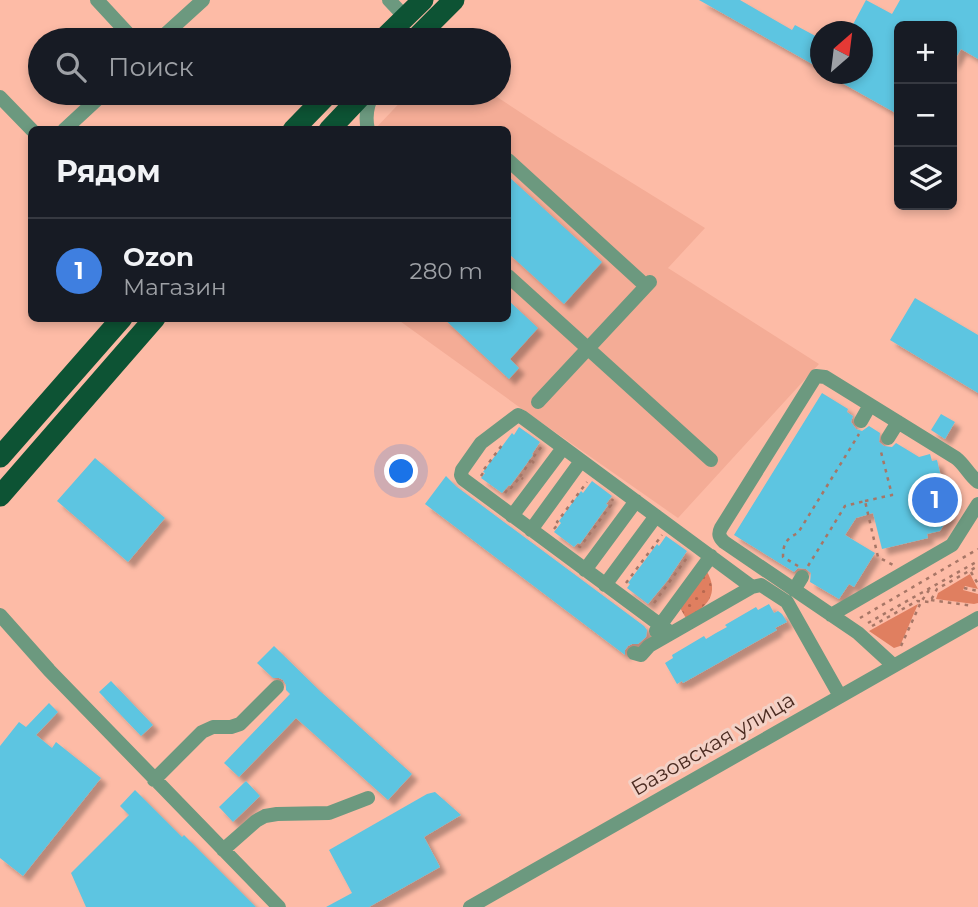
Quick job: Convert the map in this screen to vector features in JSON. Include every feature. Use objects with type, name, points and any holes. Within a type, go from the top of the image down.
[{"type":"highway","points":[[395,28],[423,0]]},
{"type":"highway","points":[[426,28],[454,0]]},
{"type":"highway","points":[[297,126],[317,105]]},
{"type":"highway","points":[[333,126],[353,105]]},
{"type":"highway","points":[[0,457],[118,322]]},
{"type":"highway","points":[[0,496],[152,322]]},
{"type":"street","points":[[97,0],[123,28]]},
{"type":"street","points":[[172,28],[203,0]]},
{"type":"street","points":[[389,0],[405,18]]},
{"type":"street","points":[[0,97],[28,126]]},
{"type":"street","points":[[68,126],[91,105]]},
{"type":"street","points":[[368,126],[369,105]]},
{"type":"street","points":[[511,163],[648,284],[538,402]]},
{"type":"street","points":[[511,279],[711,460]]},
{"type":"street","points":[[893,665],[853,622],[831,615],[794,590],[763,561],[724,542],[719,533],[813,379],[820,375],[962,462],[972,478],[978,482]]},
{"type":"street","points":[[862,424],[870,405]]},
{"type":"street","points":[[665,629],[463,480],[461,470],[481,443],[518,415],[752,587]]},
{"type":"street","points":[[884,442],[898,422]]},
{"type":"street","points":[[512,516],[563,448]]},
{"type":"street","points":[[531,530],[581,461]]},
{"type":"street","points":[[585,570],[636,501]]},
{"type":"street","points":[[831,615],[952,545],[978,504]]},
{"type":"street","points":[[605,584],[656,516]]},
{"type":"street","points":[[634,653],[641,655],[665,629],[711,556]]},
{"type":"street","points":[[794,590],[802,577]]},
{"type":"street","points":[[665,629],[761,584],[787,602],[840,696]]},
{"type":"street","name":"Базовская улица","points":[[470,907],[840,696],[977,613]]},
{"type":"street","points":[[0,615],[154,780],[279,907]]},
{"type":"street","points":[[154,780],[202,732],[213,727],[240,724],[277,687]]},
{"type":"street","points":[[223,850],[265,816],[329,813],[368,798]]},
{"type":"path","points":[[862,424],[798,533],[788,538],[783,546],[783,557],[805,570],[845,506],[892,495],[884,442]]},
{"type":"path","points":[[477,481],[505,441]]},
{"type":"path","points":[[500,498],[520,477],[546,441]]},
{"type":"path","points":[[531,460],[546,471]]},
{"type":"path","points":[[550,535],[592,475]]},
{"type":"path","points":[[520,477],[529,483]]},
{"type":"path","points":[[573,552],[580,547],[617,494]]},
{"type":"path","points":[[865,501],[878,557],[905,573]]},
{"type":"path","points":[[622,589],[666,529]]},
{"type":"path","points":[[853,622],[978,549]]},
{"type":"path","points":[[650,609],[694,550]]},
{"type":"path","points":[[853,622],[867,624],[978,561]]},
{"type":"path","points":[[931,600],[937,589],[978,566]]},
{"type":"path","points":[[970,571],[978,584]]},
{"type":"path","points":[[900,649],[921,601],[931,588]]},
{"type":"path","points":[[964,588],[978,592]]},
{"type":"path","points":[[867,629],[917,601],[931,600],[977,613]]},
{"type":"shaded area","points":[[398,105],[509,105],[705,228],[668,268],[819,364],[678,518],[401,322],[511,322],[511,126],[378,126]]},
{"type":"shaded area","points":[[706,570],[712,593],[705,605],[687,620],[679,606]]},
{"type":"shaded area","points":[[970,574],[978,589],[965,586],[963,590],[978,594],[978,603],[936,599],[938,593]]},
{"type":"shaded area","points":[[918,604],[900,646],[894,648],[869,631]]},
{"type":"building","points":[[699,0],[740,0],[792,30],[795,25],[810,33],[810,63]]},
{"type":"building","points":[[866,0],[892,14],[900,0],[978,0],[978,59],[961,49],[957,56],[957,21],[894,21],[894,112],[844,84],[873,84],[873,21],[855,21]]},
{"type":"building","points":[[511,179],[602,262],[564,304],[511,256]]},
{"type":"building","points":[[915,298],[978,335],[978,393],[890,340]]},
{"type":"building","points":[[511,303],[538,328],[510,359],[519,368],[509,379],[447,322],[511,322]]},
{"type":"building","points":[[822,393],[848,409],[856,429],[862,431],[869,426],[880,433],[879,442],[884,446],[892,447],[896,443],[919,457],[930,454],[932,461],[937,460],[950,515],[940,531],[927,534],[928,538],[882,549],[873,513],[856,518],[845,535],[875,553],[854,587],[849,584],[839,599],[810,582],[811,573],[806,569],[798,568],[794,572],[734,535]]},
{"type":"building","points":[[941,414],[955,422],[945,439],[931,430]]},
{"type":"building","points":[[519,427],[540,442],[510,486],[502,493],[481,478]]},
{"type":"building","points":[[95,458],[165,518],[128,562],[57,501]]},
{"type":"building","points":[[446,476],[457,487],[644,626],[647,630],[646,637],[638,644],[628,646],[625,655],[425,504]]},
{"type":"building","points":[[592,481],[612,496],[580,544],[574,547],[554,532],[581,491],[583,493]]},
{"type":"building","points":[[666,536],[687,551],[648,604],[627,588],[630,584],[628,583]]},
{"type":"building","points":[[769,604],[774,613],[778,611],[787,622],[677,684],[665,663],[673,658],[672,655],[704,636],[706,639],[727,627],[725,625],[756,607],[758,610]]},
{"type":"building","points":[[274,646],[412,774],[388,800],[296,718],[239,777],[224,763],[290,694],[283,680],[273,678],[257,663]]},
{"type":"building","points":[[111,681],[153,725],[141,736],[99,692]]},
{"type":"building","points":[[49,703],[58,712],[36,735],[52,748],[56,742],[101,778],[23,876],[0,858],[0,746],[19,722],[26,727]]},
{"type":"building","points":[[246,781],[260,796],[233,822],[219,807]]},
{"type":"building","points":[[135,790],[256,907],[86,907],[71,873],[129,815],[120,806]]},
{"type":"building","points":[[435,792],[461,815],[424,837],[440,867],[369,907],[326,907],[352,893],[329,850]]},
{"type":"place","name":"Ozon","points":[[935,500]]}]
